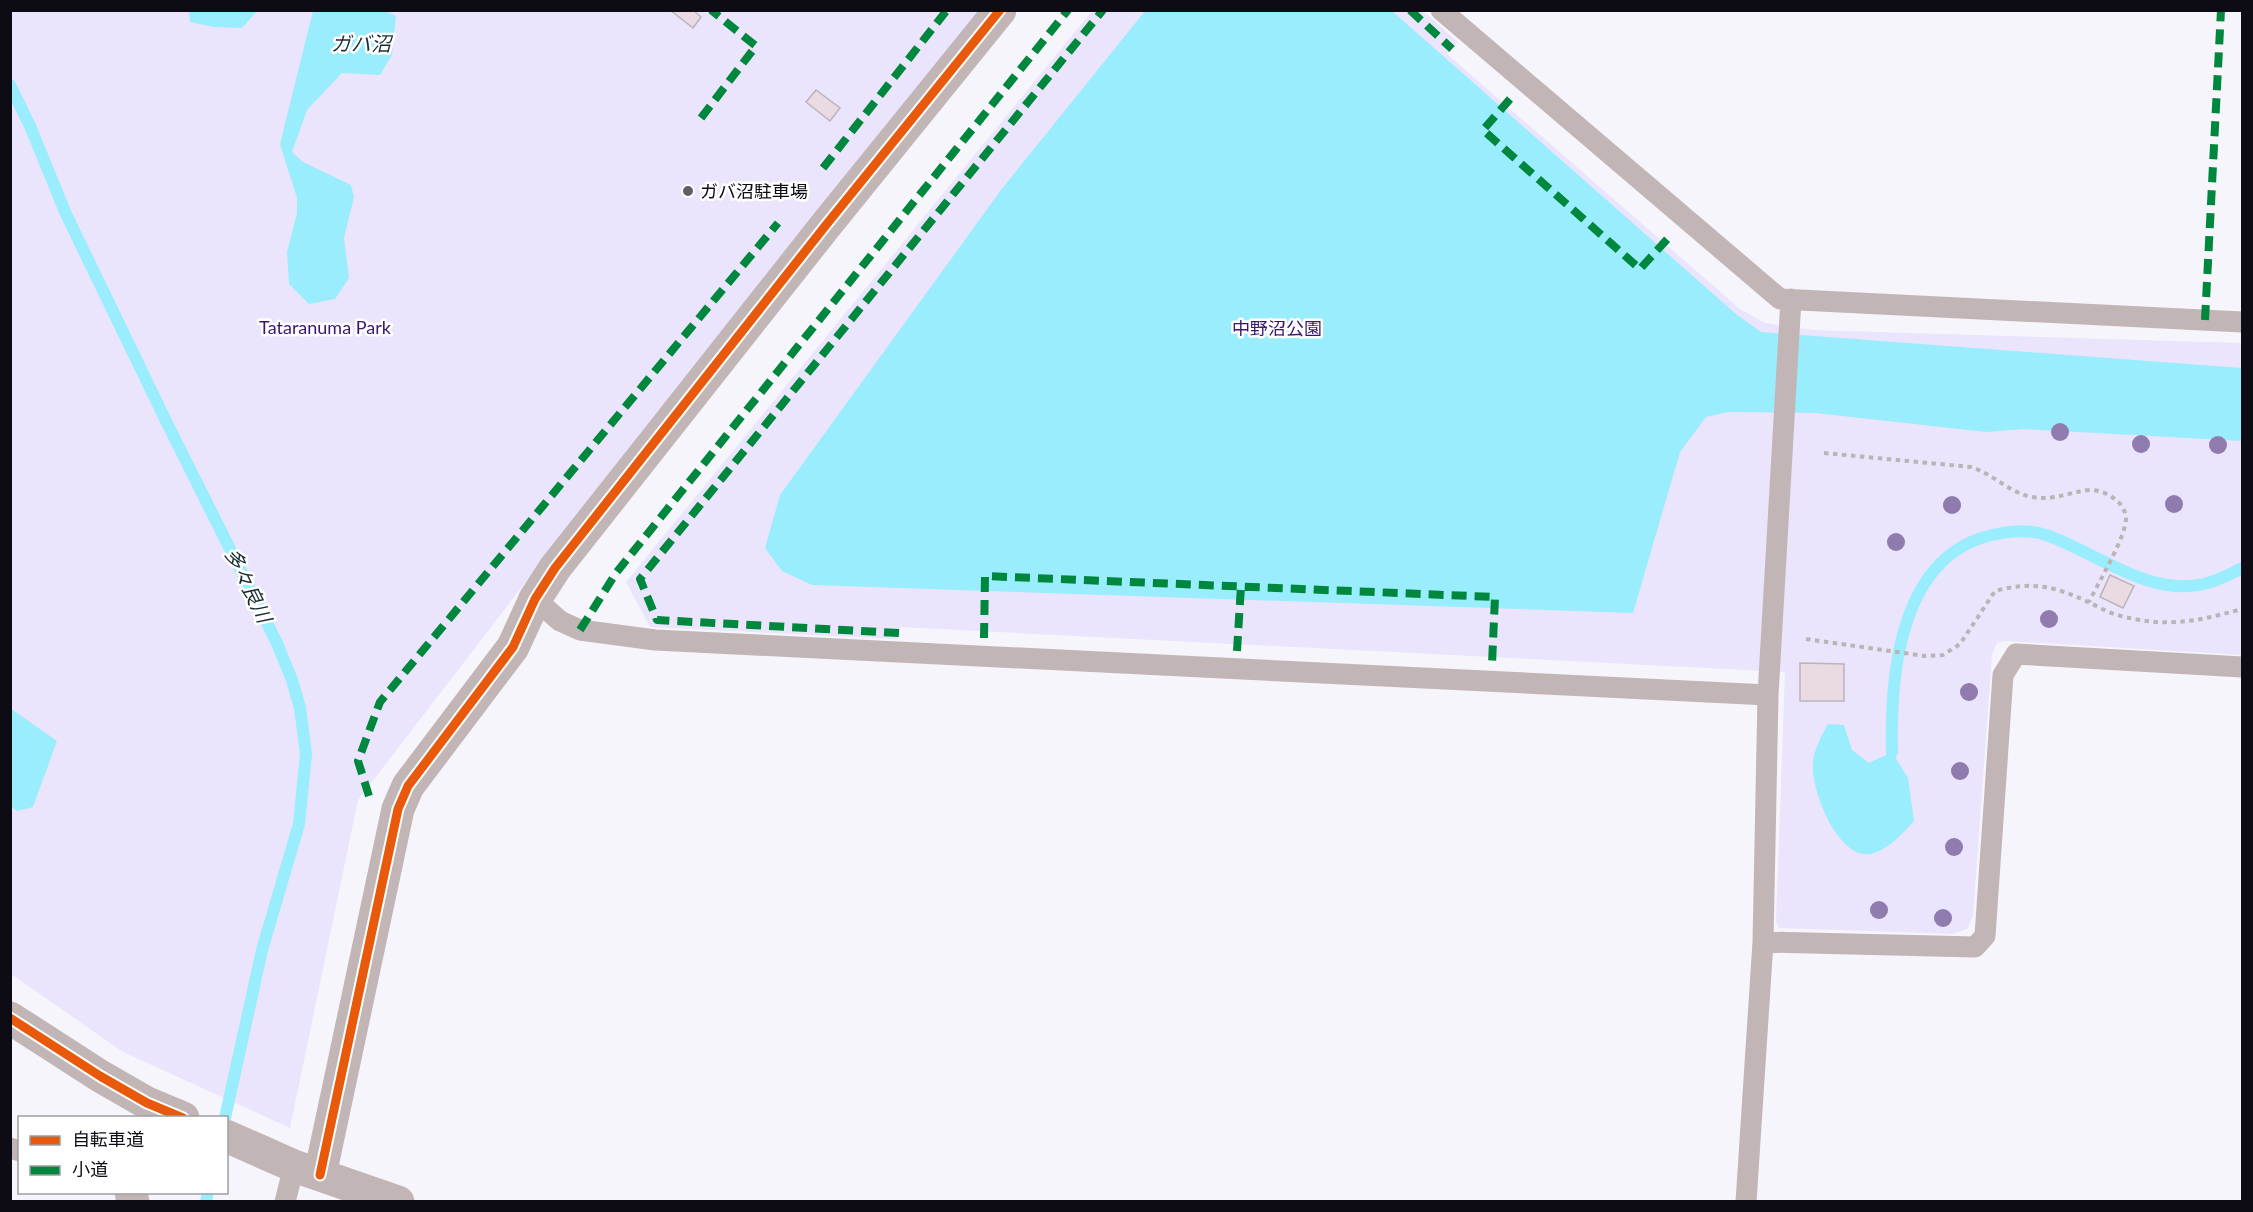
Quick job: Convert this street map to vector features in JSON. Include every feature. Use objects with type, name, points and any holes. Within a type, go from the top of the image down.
[{"type":"street","points":[[297,1166],[398,809],[408,786],[513,647],[535,599],[555,568],[774,290],[1000,10]]},
{"type":"street","points":[[10,1018],[159,1112]]},
{"type":"street","points":[[228,1137],[297,1166],[398,1202]]},
{"type":"lane","points":[[1441,10],[1769,292],[1780,299],[2242,322]]},
{"type":"lane","points":[[1746,1202],[1763,942],[1768,695],[1791,299]]},
{"type":"lane","points":[[535,599],[560,621],[580,630],[655,640],[1768,695]]},
{"type":"lane","points":[[1763,942],[1975,947],[1985,936],[2003,675],[2016,654],[2242,666]]},
{"type":"lane","points":[[285,1202],[297,1166]]},
{"type":"path","points":[[1824,453],[1971,467],[1985,471],[2013,490],[2031,497],[2066,496],[2079,491],[2094,490],[2120,502],[2126,517],[2123,531],[2089,602]]},
{"type":"path","points":[[1806,639],[1925,656],[1943,655],[1960,644],[1995,591],[2012,586],[2041,586],[2063,590],[2114,614],[2173,624],[2192,622],[2242,609]]},
{"type":"green space","name":"Tataranuma Park","points":[[11,11],[982,11],[652,418],[358,800],[290,1128],[123,1052],[11,974]]},
{"type":"green space","name":"中野沼公園","points":[[1092,11],[1423,11],[1458,42],[1447,54],[1740,309],[1765,323],[1812,330],[2242,343],[2242,655],[2006,641],[1997,643],[1992,655],[1973,916],[1967,929],[1953,934],[1779,928],[1776,922],[1785,672],[900,627],[898,639],[650,627],[626,582]]},
{"type":"water","points":[[189,10],[257,11],[242,28],[214,27],[190,22]]},
{"type":"water","name":"ガバ沼","points":[[313,11],[386,11],[396,16],[392,55],[380,75],[342,73],[307,110],[292,152],[303,162],[351,185],[354,197],[344,238],[349,278],[335,299],[309,304],[289,284],[287,252],[297,213],[297,198],[280,144]]},
{"type":"water","name":"中野沼公園","points":[[1145,11],[1392,11],[1736,314],[1761,332],[2242,368],[2242,441],[2024,429],[1986,432],[1815,413],[1728,412],[1706,417],[1680,452],[1633,613],[812,585],[782,571],[765,548],[780,495],[1001,190]]},
{"type":"water","points":[[10,708],[57,741],[33,807],[17,811],[11,806]]},
{"type":"water","points":[[1828,724],[1844,725],[1852,750],[1869,763],[1892,752],[1908,778],[1914,821],[1891,843],[1874,853],[1861,854],[1850,848],[1839,837],[1816,790],[1813,763],[1816,748]]},
{"type":"building","points":[[670,10],[693,10],[701,17],[693,28]]},
{"type":"building","points":[[816,90],[840,108],[830,121],[806,102]]},
{"type":"building","points":[[2110,575],[2134,586],[2123,608],[2100,597]]},
{"type":"building","points":[[1800,663],[1844,664],[1844,701],[1800,701]]},
{"type":"waterway","name":"多々良川","points":[[10,85],[30,126],[66,214],[276,641],[292,680],[300,708],[306,754],[299,824],[262,950],[225,1116]]},
{"type":"waterway","points":[[1892,752],[1894,688],[1907,622],[1919,592],[1937,567],[1961,547],[1992,535],[2019,531],[2033,532],[2065,543],[2143,579],[2183,586],[2209,583],[2242,568]]},
{"type":"waterway","name":"多々良川","points":[[206,1202],[208,1194]]},
{"type":"marked path","points":[[701,118],[756,46],[711,10]]},
{"type":"marked path","points":[[823,168],[947,10]]},
{"type":"marked path","points":[[580,630],[616,573],[1068,10]]},
{"type":"marked path","points":[[899,633],[657,620],[640,579],[1103,10]]},
{"type":"marked path","points":[[1410,10],[1452,49]]},
{"type":"marked path","points":[[2205,320],[2221,10]]},
{"type":"marked path","points":[[1510,99],[1483,130],[1640,269],[1671,235]]},
{"type":"marked path","points":[[369,796],[358,761],[380,702],[778,223]]},
{"type":"marked path","points":[[984,638],[985,576],[1495,597],[1492,664]]},
{"type":"marked path","points":[[1237,651],[1241,586]]},
{"type":"cycle path","points":[[320,1175],[398,809],[408,786],[513,647],[535,599],[555,568],[826,225],[1000,10]]},
{"type":"cycle path","points":[[10,1018],[100,1076],[147,1103],[178,1116]]},
{"type":"place","name":"ガバ沼駐車場","points":[[688,191]]}]
